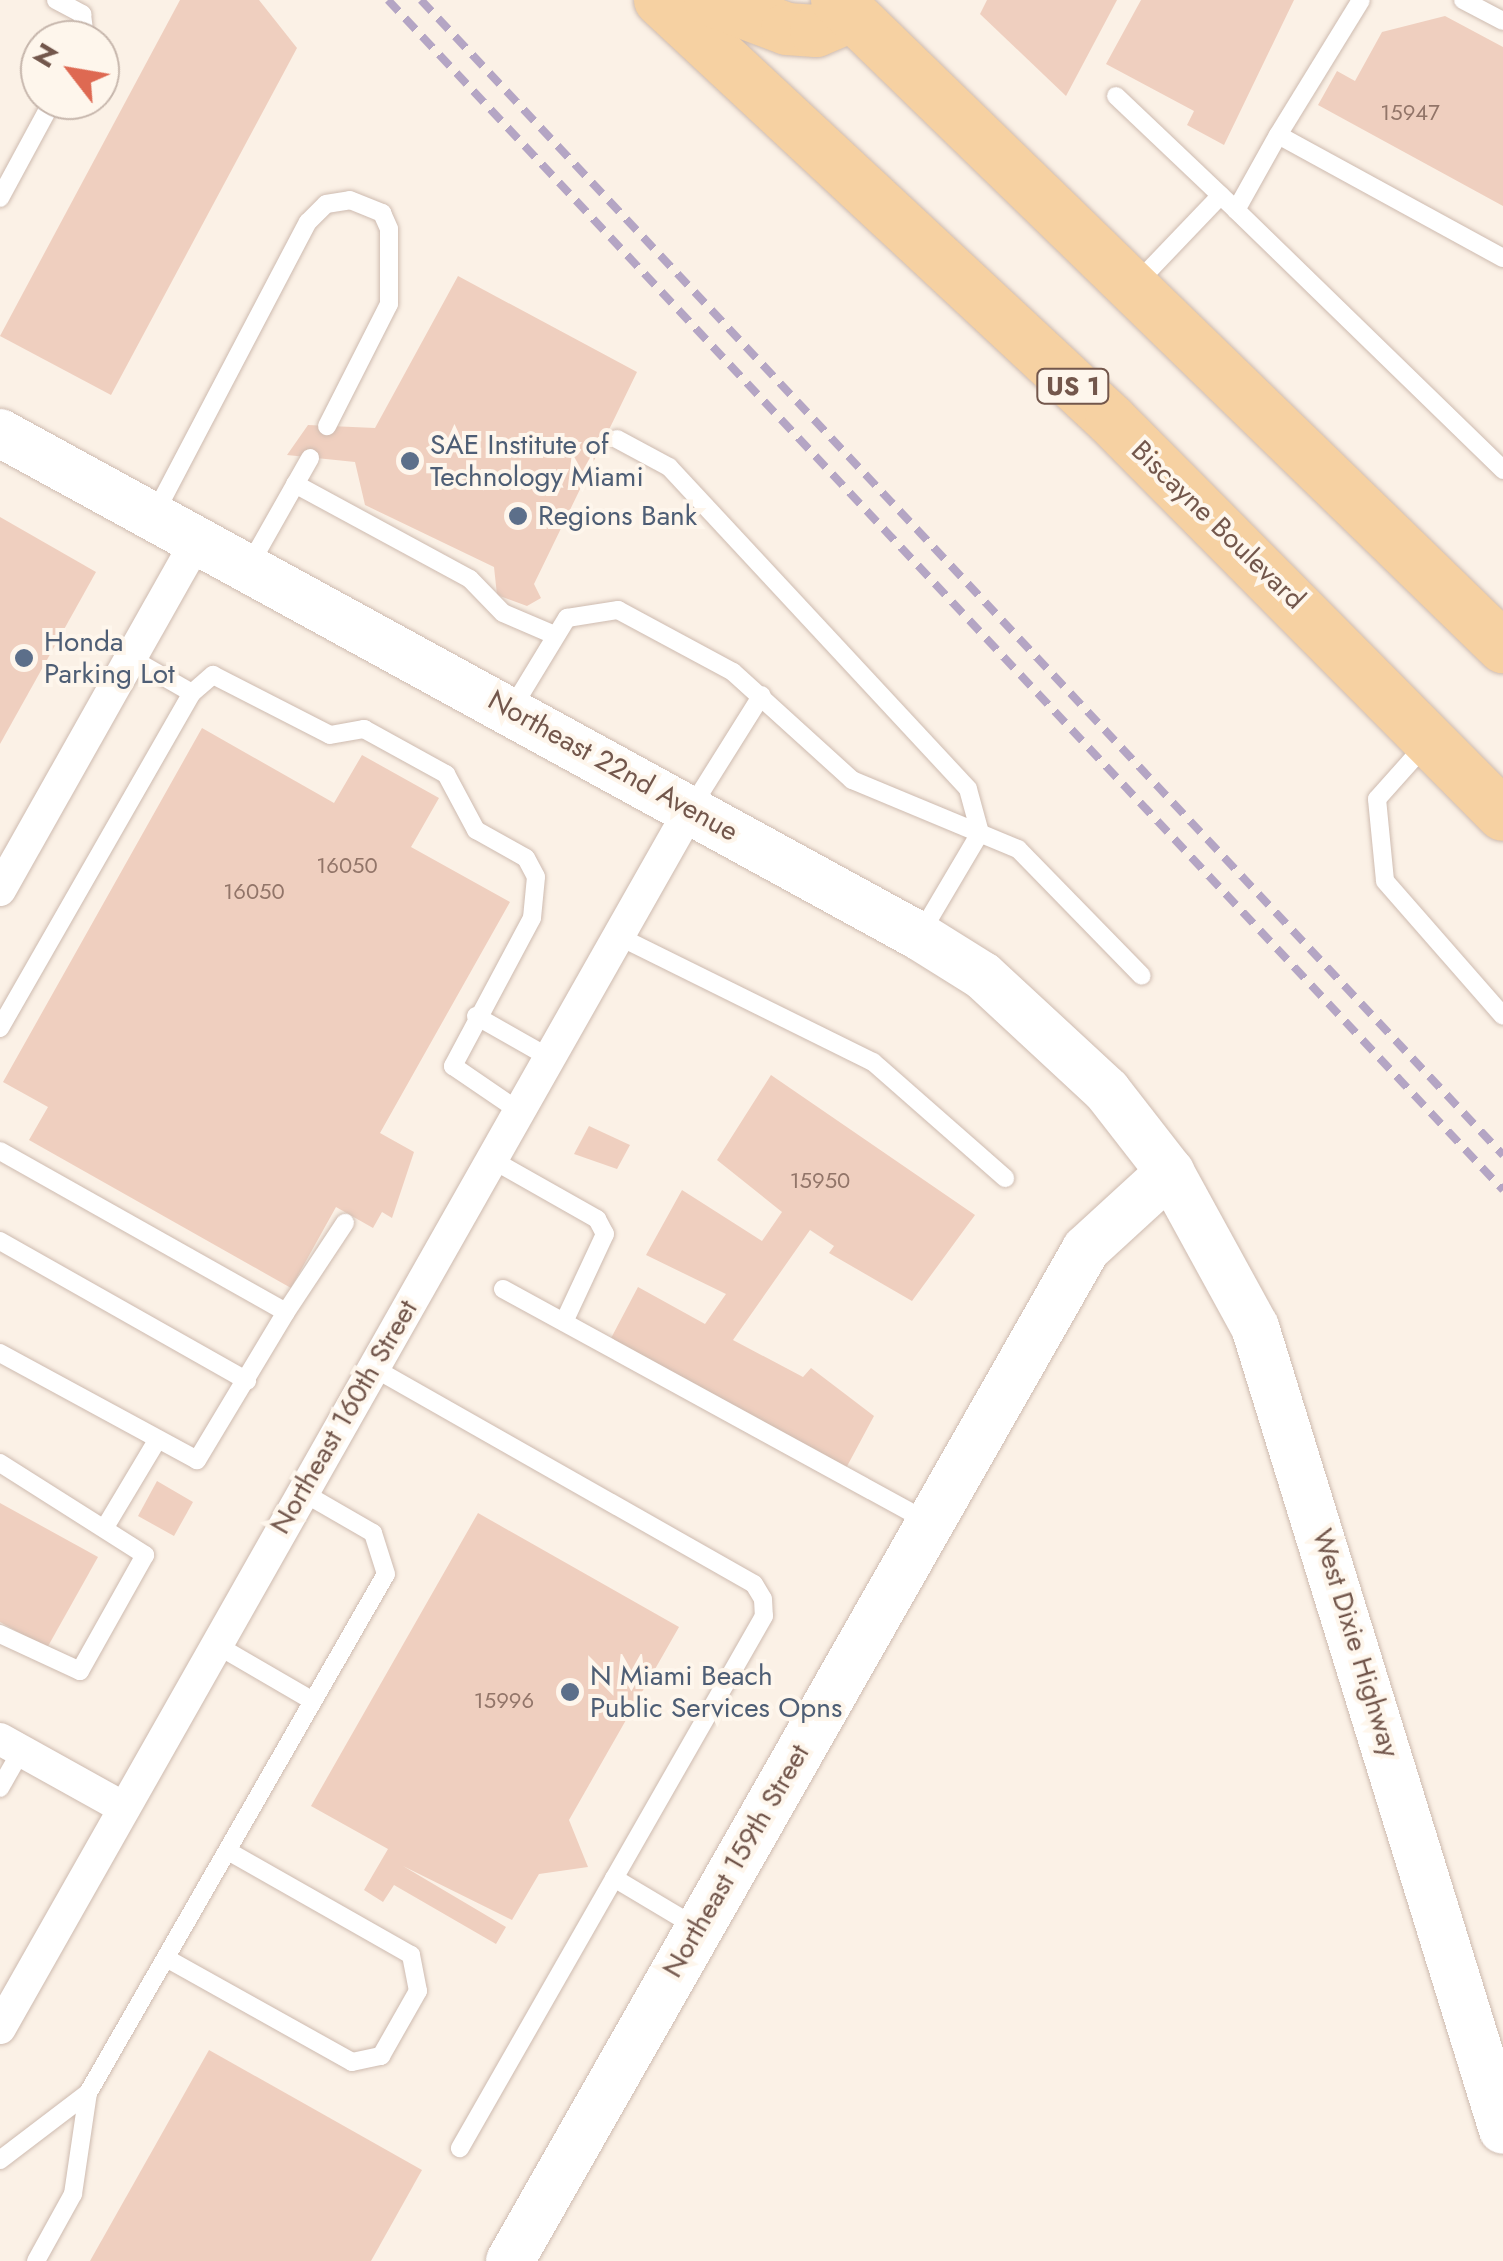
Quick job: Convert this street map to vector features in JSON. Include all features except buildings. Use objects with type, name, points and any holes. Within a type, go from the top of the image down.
[{"type":"main road","name":"Biscayne Boulevard","points":[[660,0],[1111,420],[1503,815]]},
{"type":"main road","points":[[710,0],[787,29],[816,31],[852,5],[1134,286],[1500,638]]},
{"type":"main road","name":"Northeast 22nd Avenue","points":[[0,433],[919,936],[1039,1024],[1170,1172]]},
{"type":"main road","name":"Northeast 159th Street","points":[[510,2261],[1086,1249],[1170,1172]]},
{"type":"main road","name":"West Dixie Highway","points":[[1170,1172],[1224,1263],[1286,1407],[1503,2130]]},
{"type":"street","points":[[0,890],[198,540]]},
{"type":"street","name":"Northeast 160th Street","points":[[0,2028],[691,808]]},
{"type":"street","points":[[10,1745],[124,1808]]},
{"type":"lane","points":[[56,0],[82,14],[83,20]]},
{"type":"lane","points":[[1236,210],[1361,0]]},
{"type":"lane","points":[[1464,0],[1503,21]]},
{"type":"lane","points":[[1116,96],[1503,470]]},
{"type":"lane","points":[[0,198],[42,120]]},
{"type":"lane","points":[[1278,135],[1503,258]]},
{"type":"lane","points":[[1134,286],[1221,195]]},
{"type":"lane","points":[[154,516],[308,222],[326,204],[350,200],[382,213],[388,229],[389,304],[327,426]]},
{"type":"lane","points":[[617,439],[669,466],[959,776],[980,833]]},
{"type":"lane","points":[[249,567],[310,458]]},
{"type":"lane","points":[[295,484],[470,579],[503,613],[552,634]]},
{"type":"lane","points":[[511,710],[552,634],[584,608],[618,610],[762,695],[852,780],[1018,849],[1142,976]]},
{"type":"lane","points":[[131,658],[192,693]]},
{"type":"lane","points":[[0,1028],[192,693],[213,675],[330,735],[364,729],[446,774],[476,830],[526,858],[536,877],[532,918],[476,1016],[454,1066],[519,1110]]},
{"type":"lane","points":[[691,808],[762,695]]},
{"type":"lane","points":[[1431,739],[1377,799],[1377,853],[1399,907],[1503,1016]]},
{"type":"lane","points":[[919,936],[980,833]]},
{"type":"lane","points":[[618,936],[873,1062],[1005,1178]]},
{"type":"lane","points":[[476,1016],[550,1058]]},
{"type":"lane","points":[[0,1151],[286,1312]]},
{"type":"lane","points":[[491,1158],[597,1219],[605,1234],[564,1322]]},
{"type":"lane","points":[[0,1353],[185,1458],[206,1454],[286,1312],[345,1223]]},
{"type":"lane","points":[[0,1241],[246,1381]]},
{"type":"lane","points":[[503,1289],[930,1522]]},
{"type":"lane","points":[[372,1367],[754,1584],[763,1600],[764,1616],[460,2148]]},
{"type":"lane","points":[[107,1524],[156,1442]]},
{"type":"lane","points":[[0,1463],[138,1543],[145,1568],[89,1666],[68,1671],[0,1634]]},
{"type":"lane","points":[[36,2261],[74,2194],[88,2093],[386,1574],[385,1552],[373,1533],[302,1492]]},
{"type":"lane","points":[[215,1644],[313,1700]]},
{"type":"lane","points":[[0,1788],[10,1745]]},
{"type":"lane","points":[[166,1958],[352,2062],[380,2056],[400,2024],[418,1991],[410,1954],[228,1851]]},
{"type":"lane","points":[[614,1878],[698,1928]]},
{"type":"lane","points":[[0,2160],[88,2093]]},
{"type":"railway","points":[[388,0],[1503,1190]]},
{"type":"railway","points":[[421,0],[1503,1155]]},
{"type":"place","name":"SAE Institute of Technology Miami","points":[[410,461]]},
{"type":"place","name":"Regions Bank","points":[[518,516]]},
{"type":"place","name":"Honda Parking Lot","points":[[24,658]]},
{"type":"place","name":"N Miami Beach Public Services Opns","points":[[570,1692]]}]
